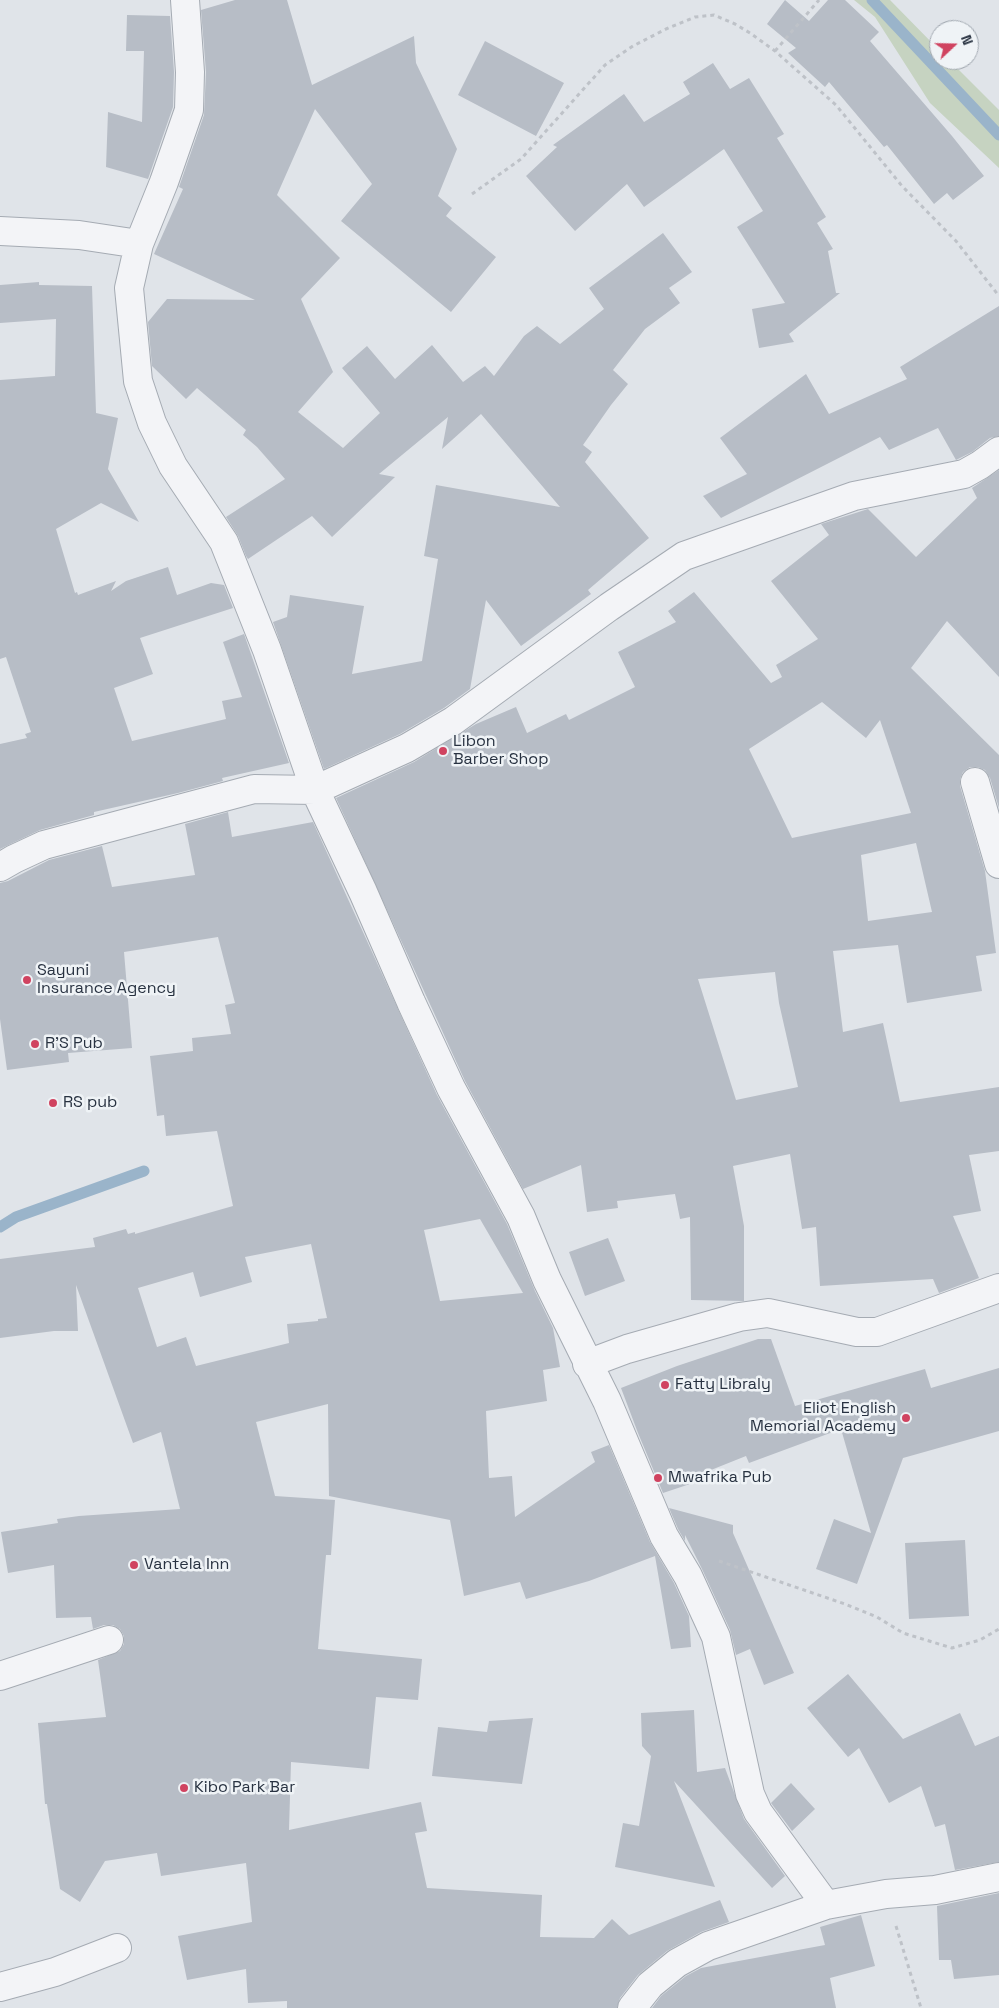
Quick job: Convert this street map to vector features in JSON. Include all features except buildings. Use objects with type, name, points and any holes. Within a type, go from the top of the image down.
[{"type":"street","points":[[185,0],[190,72],[189,110],[164,182],[139,244],[129,288],[138,381],[149,414],[174,466],[224,542],[267,650],[315,790],[451,1088],[521,1216],[547,1280],[607,1401],[664,1536],[688,1576],[716,1637],[750,1794],[758,1812],[826,1905]]},
{"type":"street","points":[[0,231],[80,235],[139,244]]},
{"type":"street","points":[[0,867],[14,858],[44,845],[254,789],[315,790],[407,748],[453,721],[608,607],[684,556],[854,496],[964,474],[999,451]]},
{"type":"street","points":[[975,782],[999,864]]},
{"type":"street","points":[[587,1364],[627,1349],[739,1317],[768,1313],[857,1332],[877,1332],[999,1288]]},
{"type":"street","points":[[0,1676],[109,1640]]},
{"type":"street","points":[[632,2008],[650,1985],[677,1963],[708,1946],[826,1905],[886,1894],[935,1890],[999,1877]]},
{"type":"street","points":[[0,1987],[55,1972],[117,1948]]},
{"type":"path","points":[[775,51],[819,0]]},
{"type":"path","points":[[472,194],[521,159],[605,65],[633,46],[666,29],[695,18],[714,16],[735,24],[775,51],[836,105],[902,186],[956,241],[999,296]]},
{"type":"path","points":[[710,1558],[845,1604],[877,1617],[903,1632],[952,1648],[980,1640],[999,1629]]},
{"type":"path","points":[[886,1894],[922,2008]]},
{"type":"green space","points":[[854,0],[890,0],[929,40],[929,70],[959,70],[999,110],[999,168],[930,103],[875,17]]},
{"type":"waterway","points":[[872,0],[999,135]]},
{"type":"waterway","points":[[0,1227],[16,1217],[144,1171]]},
{"type":"place","name":"Libon Barber Shop","points":[[443,751]]},
{"type":"place","name":"Sayuni Insurance Agency","points":[[27,980]]},
{"type":"place","name":"R'S Pub","points":[[35,1044]]},
{"type":"place","name":"RS pub","points":[[53,1103]]},
{"type":"place","name":"Fatty Libraly","points":[[665,1385]]},
{"type":"place","name":"Eliot English Memorial Academy","points":[[906,1418]]},
{"type":"place","name":"Mwafrika Pub","points":[[658,1478]]},
{"type":"place","name":"Vantela Inn","points":[[134,1565]]},
{"type":"place","name":"Kibo Park Bar","points":[[184,1788]]}]
